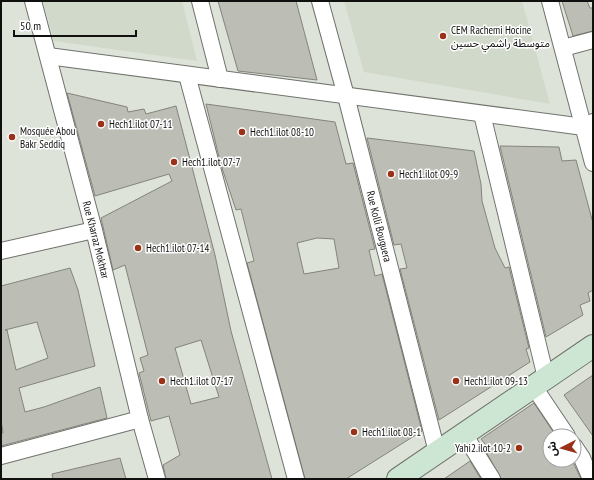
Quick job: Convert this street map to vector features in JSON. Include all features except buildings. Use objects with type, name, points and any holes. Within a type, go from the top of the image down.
[{"type":"main road","points":[[398,479],[593,346]]},
{"type":"street","name":"Rue Kharraz Mokhtar","points":[[33,1],[94,230],[140,419],[157,479]]},
{"type":"street","points":[[200,1],[220,79]]},
{"type":"street","name":"Rue Kolli Bouguera","points":[[320,1],[346,96],[437,452]]},
{"type":"street","points":[[550,1],[563,48],[588,125],[593,162]]},
{"type":"street","points":[[563,48],[593,40]]},
{"type":"street","points":[[48,56],[482,114],[588,125]]},
{"type":"street","points":[[187,75],[296,479]]},
{"type":"street","points":[[482,114],[540,382],[563,428]]},
{"type":"street","points":[[1,251],[94,230]]},
{"type":"street","points":[[1,456],[140,419]]},
{"type":"street","points":[[464,434],[492,479]]},
{"type":"street","points":[[582,458],[591,479]]},
{"type":"shaded area","points":[[43,1],[182,1],[197,61],[54,41]]},
{"type":"shaded area","name":"CEM Rachemi Hocine متوسطة راشمي حسين","points":[[344,1],[522,1],[550,104],[364,72]]},
{"type":"place","name":"CEM Rachemi Hocine متوسطة راشمي حسين","points":[[443,36]]},
{"type":"place","name":"Hech1.ilot 07-11","points":[[101,124]]},
{"type":"place","name":"Hech1.ilot 08-10","points":[[242,132]]},
{"type":"place","name":"Mosquée Abou Bakr Seddiq","points":[[12,137]]},
{"type":"place","name":"Hech1.ilot 07-7","points":[[174,162]]},
{"type":"place","name":"Hech1.ilot 09-9","points":[[391,174]]},
{"type":"place","name":"Hech1.ilot 07-14","points":[[138,248]]},
{"type":"place","name":"Hech1.ilot 07-17","points":[[162,381]]},
{"type":"place","name":"Hech1.ilot 09-13","points":[[456,381]]},
{"type":"place","name":"Hech1.ilot 08-1","points":[[354,432]]},
{"type":"place","name":"Yahi2.ilot 10-2","points":[[519,448]]}]
